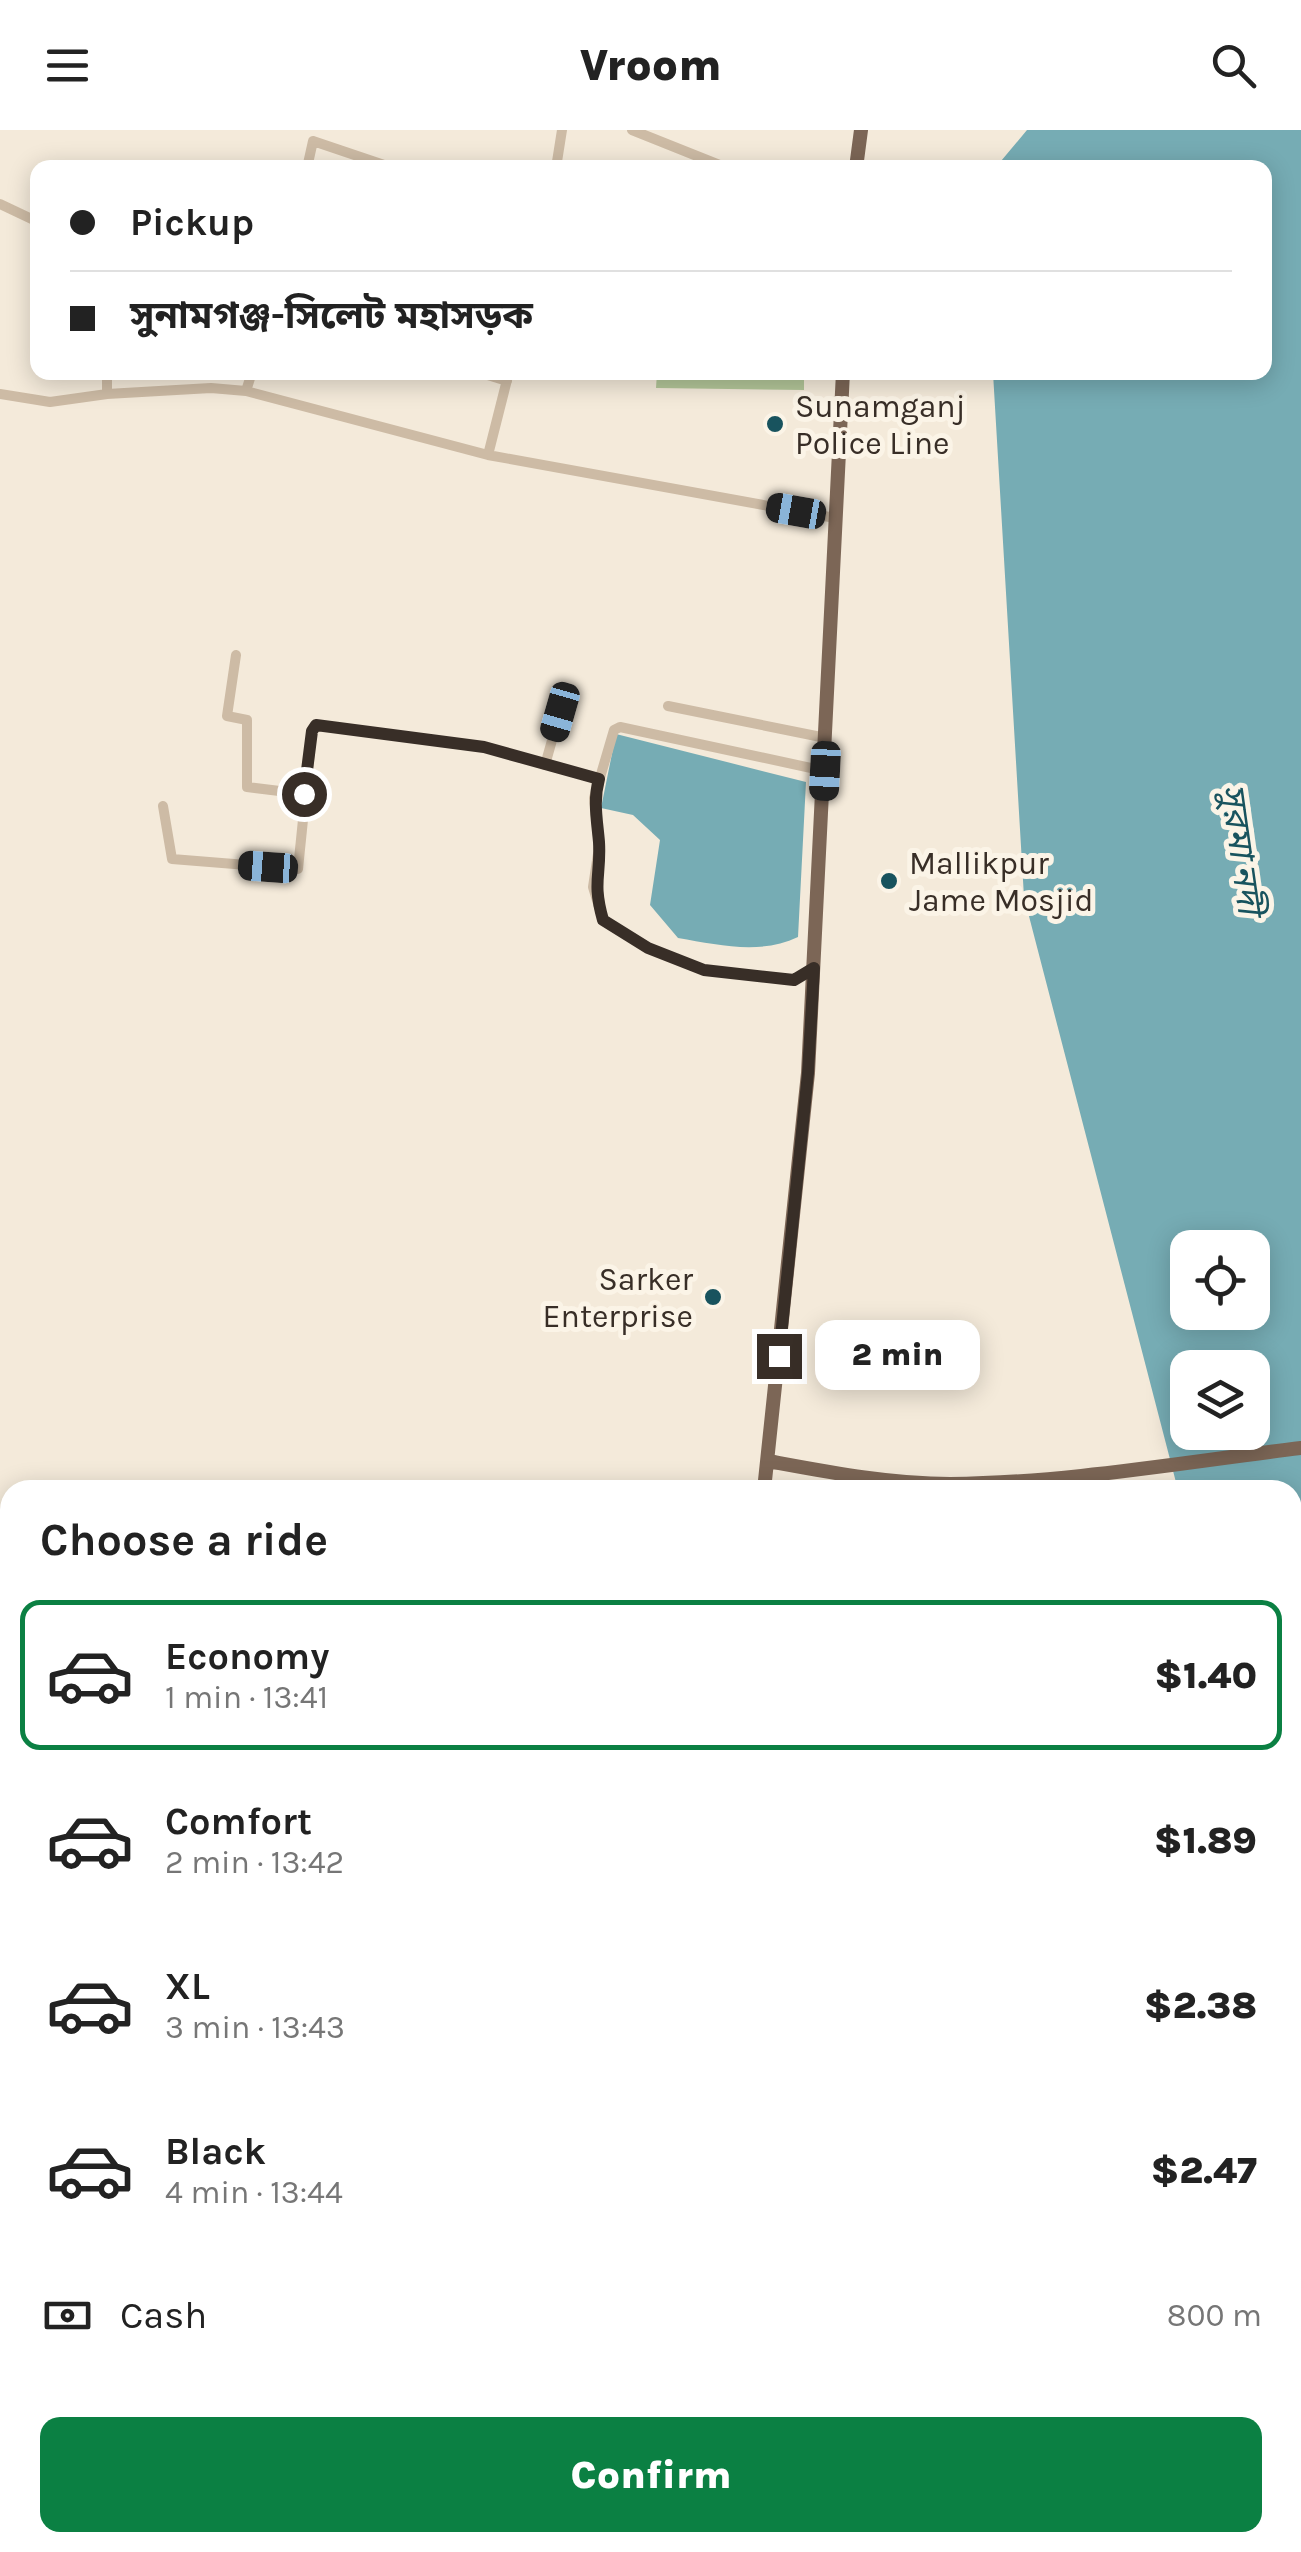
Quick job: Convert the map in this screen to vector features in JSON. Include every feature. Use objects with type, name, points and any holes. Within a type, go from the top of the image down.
[{"type":"main road","points":[[857,160],[861,130]]},
{"type":"main road","points":[[765,1480],[808,1073],[842,380]]},
{"type":"main road","points":[[985,1480],[1030,1479],[1301,1448]]},
{"type":"main road","points":[[768,1461],[882,1480]]},
{"type":"street","points":[[557,160],[562,130]]},
{"type":"street","points":[[632,130],[707,160]]},
{"type":"street","points":[[316,136],[374,160]]},
{"type":"street","points":[[0,204],[30,218]]},
{"type":"street","points":[[107,380],[107,394]]},
{"type":"street","points":[[246,391],[249,380]]},
{"type":"street","points":[[488,455],[507,380]]},
{"type":"street","points":[[0,394],[50,402],[107,394],[211,388],[246,391],[488,455],[835,518]]},
{"type":"street","points":[[236,655],[227,716],[247,720],[247,787],[304,794]]},
{"type":"street","points":[[668,706],[826,738]]},
{"type":"street","points":[[545,765],[560,712]]},
{"type":"street","points":[[163,806],[172,859],[298,869],[304,794],[316,725],[484,747],[599,779]]},
{"type":"street","points":[[814,968],[794,980],[704,970],[648,948],[603,920],[593,887],[599,846],[594,798],[614,730],[620,728],[825,771]]},
{"type":"green space","points":[[657,380],[804,380],[804,390],[656,388]]},
{"type":"water","name":"সুরমা নদী","points":[[1027,130],[1301,130],[1301,1480],[1175,1480],[1024,897],[993,380],[1272,380],[1272,160],[1002,160]]},
{"type":"water","points":[[616,734],[806,782],[798,937],[754,947],[678,938],[650,905],[660,840],[633,815],[601,808]]},
{"type":"place","name":"Sunamganj Police Line","points":[[775,424]]},
{"type":"place","name":"Mallikpur Jame Mosjid","points":[[889,881]]},
{"type":"place","name":"Sarker Enterprise","points":[[713,1297]]},
{"type":"route","points":[[304,794],[316,725],[484,747],[599,779],[594,798],[599,846],[593,887],[603,920],[648,948],[704,970],[794,980],[814,968],[808,1073],[779,1356]]}]
